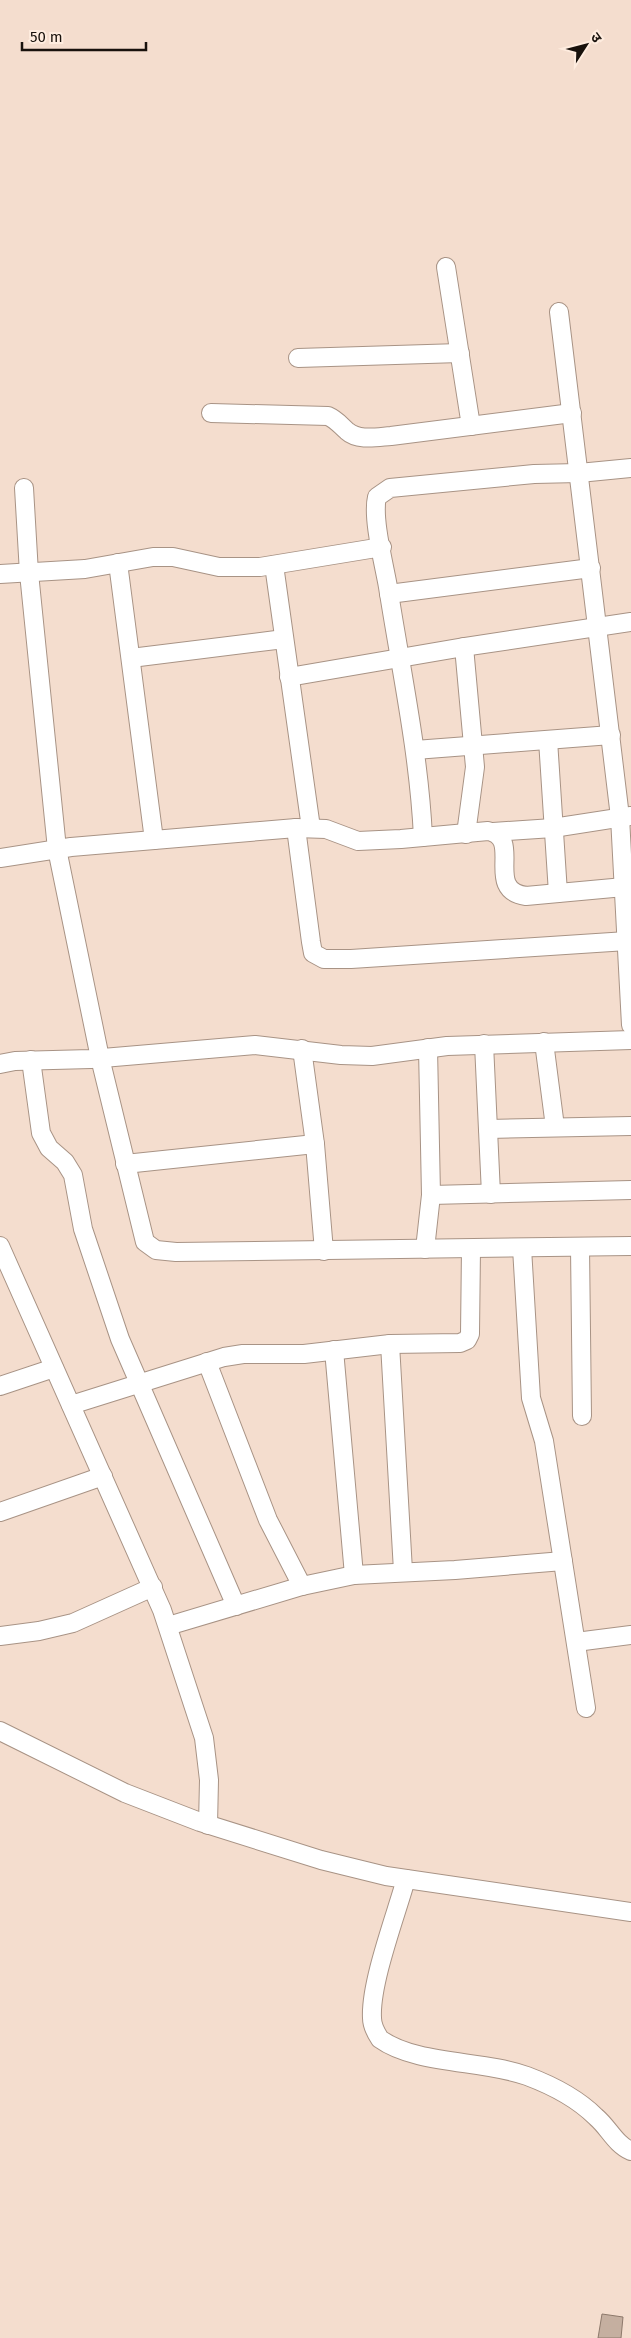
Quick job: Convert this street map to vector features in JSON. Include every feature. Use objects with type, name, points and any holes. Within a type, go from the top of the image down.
[{"type":"street","points":[[446,267],[471,426]]},
{"type":"street","points":[[559,312],[611,735],[626,816],[624,887],[628,930],[631,1026]]},
{"type":"street","points":[[298,358],[460,353]]},
{"type":"street","points":[[210,413],[328,416],[340,423],[352,435],[363,437],[572,413]]},
{"type":"street","points":[[423,837],[415,750],[375,504],[377,497],[390,488],[534,474],[579,473],[631,468]]},
{"type":"street","points":[[24,488],[29,573],[57,849],[100,1058],[144,1242],[156,1250],[176,1252],[631,1246]]},
{"type":"street","points":[[0,574],[85,569],[173,556],[232,568],[274,565],[382,547]]},
{"type":"street","points":[[118,563],[154,840]]},
{"type":"street","points":[[274,565],[290,677],[313,953],[324,959],[351,959],[628,930]]},
{"type":"street","points":[[389,594],[591,568]]},
{"type":"street","points":[[290,677],[464,647],[631,622]]},
{"type":"street","points":[[131,658],[284,639]]},
{"type":"street","points":[[464,647],[474,746],[474,778],[466,834]]},
{"type":"street","points":[[415,750],[611,735]]},
{"type":"street","points":[[548,740],[558,893]]},
{"type":"street","points":[[0,858],[57,849],[304,828],[326,830],[358,841],[554,828],[626,816]]},
{"type":"street","points":[[493,832],[500,837],[503,844],[504,878],[510,891],[526,896],[624,887]]},
{"type":"street","points":[[0,1064],[31,1060],[100,1058],[255,1045],[363,1056],[428,1048],[484,1044],[631,1040]]},
{"type":"street","points":[[544,1042],[554,1127]]},
{"type":"street","points":[[484,1044],[491,1194]]},
{"type":"street","points":[[425,1249],[431,1195],[428,1048]]},
{"type":"street","points":[[302,1049],[315,1144],[324,1251]]},
{"type":"street","points":[[31,1060],[41,1134],[49,1148],[65,1162],[73,1175],[83,1229],[120,1339],[236,1606]]},
{"type":"street","points":[[488,1129],[631,1126]]},
{"type":"street","points":[[125,1164],[315,1144]]},
{"type":"street","points":[[431,1195],[631,1190]]},
{"type":"street","points":[[580,1247],[582,1416]]},
{"type":"street","points":[[522,1248],[531,1398],[544,1441],[586,1708]]},
{"type":"street","points":[[1,1249],[153,1587],[168,1626],[204,1738],[209,1780],[208,1824]]},
{"type":"street","points":[[71,1405],[207,1362],[243,1354],[286,1355],[390,1344],[451,1344],[467,1340],[470,1334],[471,1323],[471,1249]]},
{"type":"street","points":[[390,1344],[403,1571]]},
{"type":"street","points":[[334,1350],[354,1575]]},
{"type":"street","points":[[207,1362],[268,1520],[302,1586]]},
{"type":"street","points":[[0,1386],[54,1368]]},
{"type":"street","points":[[0,1512],[103,1476]]},
{"type":"street","points":[[168,1626],[302,1586],[354,1575],[403,1571],[454,1570],[563,1561]]},
{"type":"street","points":[[0,1636],[40,1631],[73,1622],[153,1587]]},
{"type":"street","points":[[576,1642],[631,1636]]},
{"type":"street","points":[[0,1731],[125,1793],[208,1824],[321,1860],[406,1879],[631,1912]]},
{"type":"street","points":[[406,1879],[376,1983],[372,2004],[372,2019],[380,2039],[401,2051],[510,2071],[541,2082],[596,2116],[623,2148],[631,2151]]},
{"type":"building","points":[[602,2314],[623,2317],[621,2338],[598,2338]]}]
